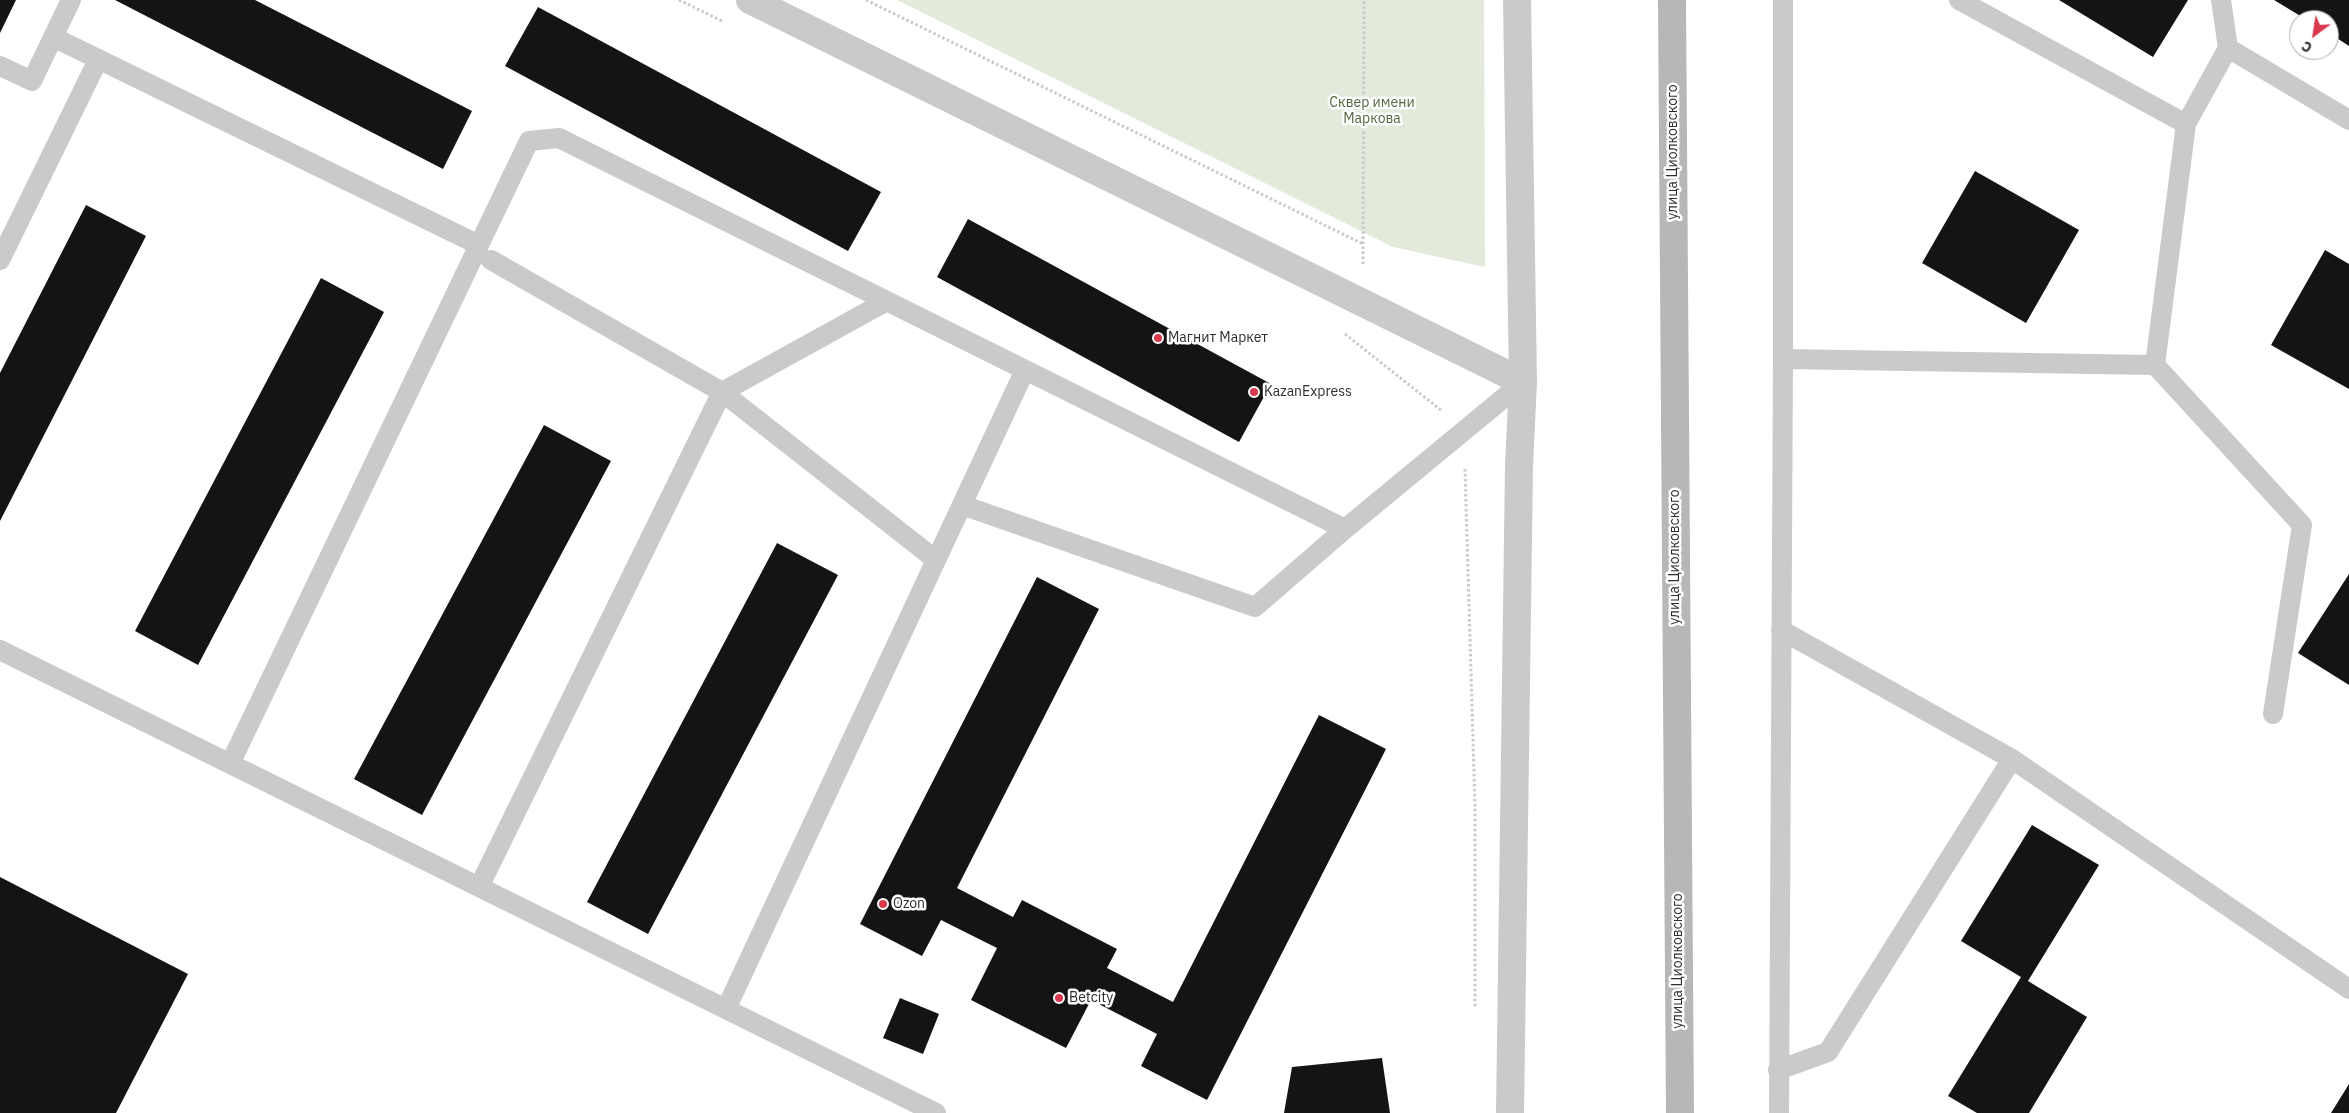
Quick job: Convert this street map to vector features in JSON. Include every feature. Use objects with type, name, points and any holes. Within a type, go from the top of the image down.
[{"type":"main road","name":"улица Циолковского","points":[[1672,0],[1680,1113]]},
{"type":"street","points":[[750,0],[1523,382]]},
{"type":"street","points":[[1510,1113],[1520,466],[1523,382],[1517,0]]},
{"type":"lane","points":[[0,66],[32,81],[71,0]]},
{"type":"lane","points":[[1779,1113],[1783,0]]},
{"type":"lane","points":[[1959,0],[2186,124]]},
{"type":"lane","points":[[2155,365],[2186,124],[2228,48],[2221,0]]},
{"type":"lane","points":[[53,37],[485,253],[722,392],[936,560]]},
{"type":"lane","points":[[2228,48],[2349,120]]},
{"type":"lane","points":[[0,260],[98,60]]},
{"type":"lane","points":[[230,764],[485,253],[529,142],[559,138],[1345,529]]},
{"type":"lane","points":[[479,887],[722,392],[887,301]]},
{"type":"lane","points":[[1783,359],[2155,365],[2302,524],[2272,714]]},
{"type":"lane","points":[[726,1009],[1025,370]]},
{"type":"lane","points":[[962,505],[1255,607],[1345,529],[1523,382]]},
{"type":"lane","points":[[1781,630],[2012,759],[2349,989]]},
{"type":"lane","points":[[0,650],[936,1113]]},
{"type":"lane","points":[[1778,1070],[1828,1052],[2012,759]]},
{"type":"path","points":[[866,0],[1363,244]]},
{"type":"path","points":[[1362,303],[1364,0]]},
{"type":"green space","name":"Сквер имени Маркова","points":[[897,0],[1484,0],[1485,267],[1393,247]]},
{"type":"building","points":[[0,0],[16,0],[0,33]]},
{"type":"building","points":[[115,0],[255,0],[472,111],[443,169]]},
{"type":"building","points":[[2059,0],[2188,0],[2153,57]]},
{"type":"building","points":[[2274,0],[2349,0],[2349,46],[2339,40],[2339,10],[2290,10]]},
{"type":"building","points":[[538,7],[881,192],[848,251],[505,66]]},
{"type":"building","points":[[1975,171],[2079,230],[2026,323],[1922,263]]},
{"type":"building","points":[[86,205],[146,236],[0,521],[0,373]]},
{"type":"building","points":[[968,219],[1271,384],[1239,442],[937,277]]},
{"type":"building","points":[[2325,250],[2349,264],[2349,389],[2271,345]]},
{"type":"building","points":[[321,278],[384,312],[198,665],[135,631]]},
{"type":"building","points":[[544,425],[611,461],[422,815],[354,779]]},
{"type":"building","points":[[777,543],[838,575],[648,934],[587,902]]},
{"type":"building","points":[[2349,574],[2349,685],[2298,653]]},
{"type":"building","points":[[1037,577],[1099,609],[957,888],[1013,917],[1022,900],[1117,949],[1107,968],[1173,1002],[1319,715],[1386,749],[1207,1100],[1141,1066],[1157,1034],[1091,1000],[1066,1048],[971,1000],[997,948],[941,920],[922,956],[860,924]]},
{"type":"building","points":[[2032,825],[2099,865],[2028,981],[2087,1017],[2029,1113],[1977,1113],[1948,1096],[2021,977],[1961,941]]},
{"type":"building","points":[[0,877],[188,974],[116,1113],[0,1113]]},
{"type":"building","points":[[900,998],[939,1014],[923,1054],[883,1038]]},
{"type":"building","points":[[1382,1058],[1390,1113],[1284,1113],[1292,1067]]},
{"type":"building","points":[[2349,1084],[2349,1113],[2331,1113]]},
{"type":"place","name":"Магнит Маркет","points":[[1158,338]]},
{"type":"place","name":"KazanExpress","points":[[1254,392]]},
{"type":"place","name":"Ozon","points":[[883,904]]},
{"type":"place","name":"Betcity","points":[[1059,998]]}]
